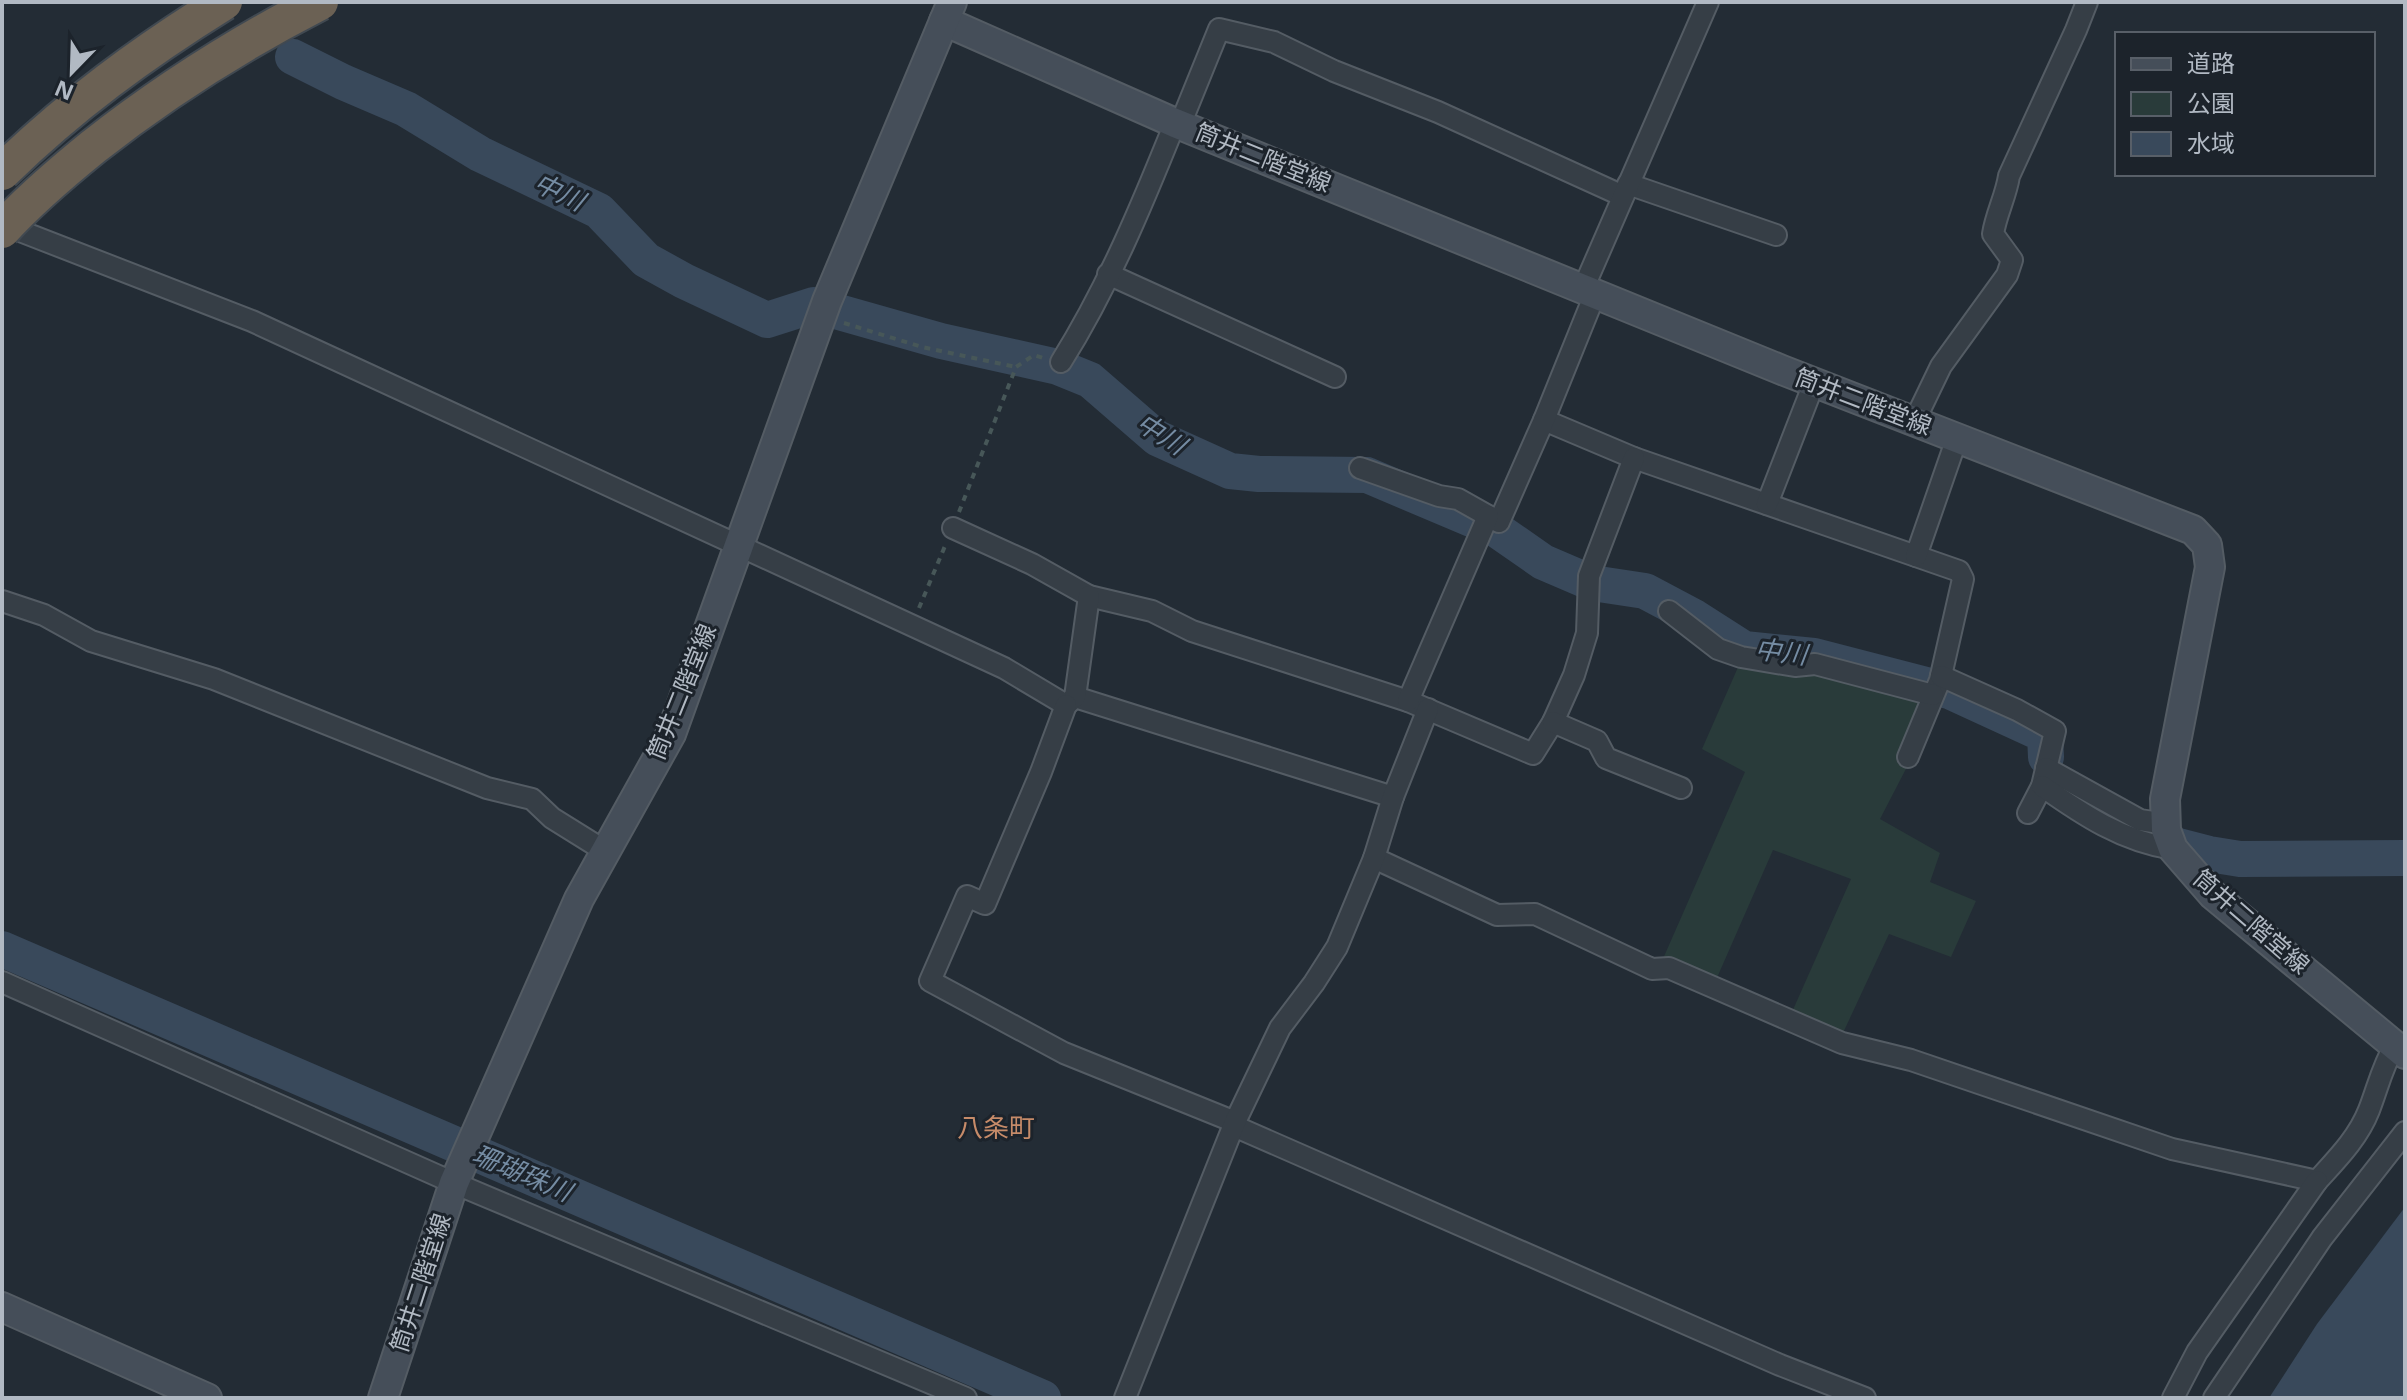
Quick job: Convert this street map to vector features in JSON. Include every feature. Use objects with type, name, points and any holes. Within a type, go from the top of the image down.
[{"type":"highway","points":[[2,172],[40,135],[104,82],[224,2]]},
{"type":"highway","points":[[2,230],[71,165],[132,117],[196,72],[320,2]]},
{"type":"main road","name":"筒井二階堂線","points":[[383,1398],[455,1180],[579,899],[671,734],[823,310],[948,12],[1177,124],[1814,383],[2193,530],[2207,545],[2210,567],[2165,799],[2169,838],[2213,895],[2400,1050]]},
{"type":"main road","points":[[2,1307],[207,1398]]},
{"type":"street","points":[[1485,524],[1499,522],[1544,420],[1626,190],[1708,2]]},
{"type":"street","points":[[1914,422],[1941,366],[2007,275],[2012,260],[1993,234],[1994,225],[2006,194],[2009,176],[2087,2]]},
{"type":"street","points":[[1061,362],[1078,335],[1136,220],[1219,29],[1274,42],[1334,71],[1626,190],[1776,235]]},
{"type":"street","points":[[2,224],[252,321],[739,544],[1071,701],[1393,797]]},
{"type":"street","points":[[1108,274],[1335,377]]},
{"type":"street","points":[[1767,504],[1814,383]]},
{"type":"street","points":[[1544,420],[1634,458],[1959,571],[1963,579],[1938,684],[1908,757]]},
{"type":"street","points":[[1916,556],[1957,438]]},
{"type":"street","points":[[953,528],[1032,564],[1089,596],[1152,611],[1192,631],[1418,705],[1533,754],[1553,722],[1574,675],[1587,633],[1589,583],[1634,458]]},
{"type":"street","points":[[1360,468],[1439,496],[1458,499],[1485,524]]},
{"type":"street","points":[[1126,1396],[1234,1124],[1280,1028],[1337,947],[1374,858],[1418,705],[1485,524]]},
{"type":"street","points":[[1089,596],[1071,701],[985,904],[967,896],[930,981],[1064,1053],[1234,1124],[1780,1365],[1865,1398]]},
{"type":"street","points":[[2,601],[44,615],[91,641],[214,679],[487,788],[532,799],[552,818],[605,851]]},
{"type":"street","points":[[1669,611],[1718,649],[1741,657],[1795,666],[1815,664],[1938,684],[2017,710],[2055,731],[2044,777],[2028,813]]},
{"type":"street","points":[[1553,722],[1597,741],[1606,758],[1681,788]]},
{"type":"street","points":[[2044,777],[2140,820],[2169,838]]},
{"type":"street","points":[[1374,858],[1497,915],[1535,914],[1652,969],[1669,968],[1842,1043],[1911,1060],[2172,1149],[2317,1181]]},
{"type":"street","points":[[2,982],[966,1398]]},
{"type":"street","points":[[2173,1398],[2197,1352],[2317,1181],[2353,1141],[2369,1112],[2383,1066],[2400,1050]]},
{"type":"street","points":[[2214,1398],[2322,1238],[2405,1132]]},
{"type":"path","points":[[823,310],[922,347],[1016,367]]},
{"type":"path","points":[[912,625],[1016,367],[1034,355]]},
{"type":"green space","points":[[1739,665],[1830,677],[1922,702],[1909,763],[1880,819],[1940,853],[1930,882],[1976,901],[1951,957],[1889,934],[1843,1033],[1792,1012],[1851,879],[1773,850],[1716,980],[1662,961],[1745,772],[1702,749]]},
{"type":"water","points":[[2405,1207],[2405,1398],[2269,1398],[2317,1324]]},
{"type":"waterway","name":"中川","points":[[293,57],[406,109],[480,154],[599,211],[646,260],[767,320],[814,305],[941,341],[1058,367],[1090,380],[1157,438],[1230,471],[1367,475],[1497,530],[1543,562],[1592,583],[1645,591],[1744,649],[1814,656],[1949,691],[2045,735],[2046,757]]},
{"type":"waterway","name":"中川","points":[[2061,785],[2131,828],[2209,854],[2240,859],[2405,858]]},
{"type":"waterway","name":"珊瑚珠川","points":[[2,949],[1043,1398]]},
{"type":"district","name":"八条町","points":[[996,1128]]}]
